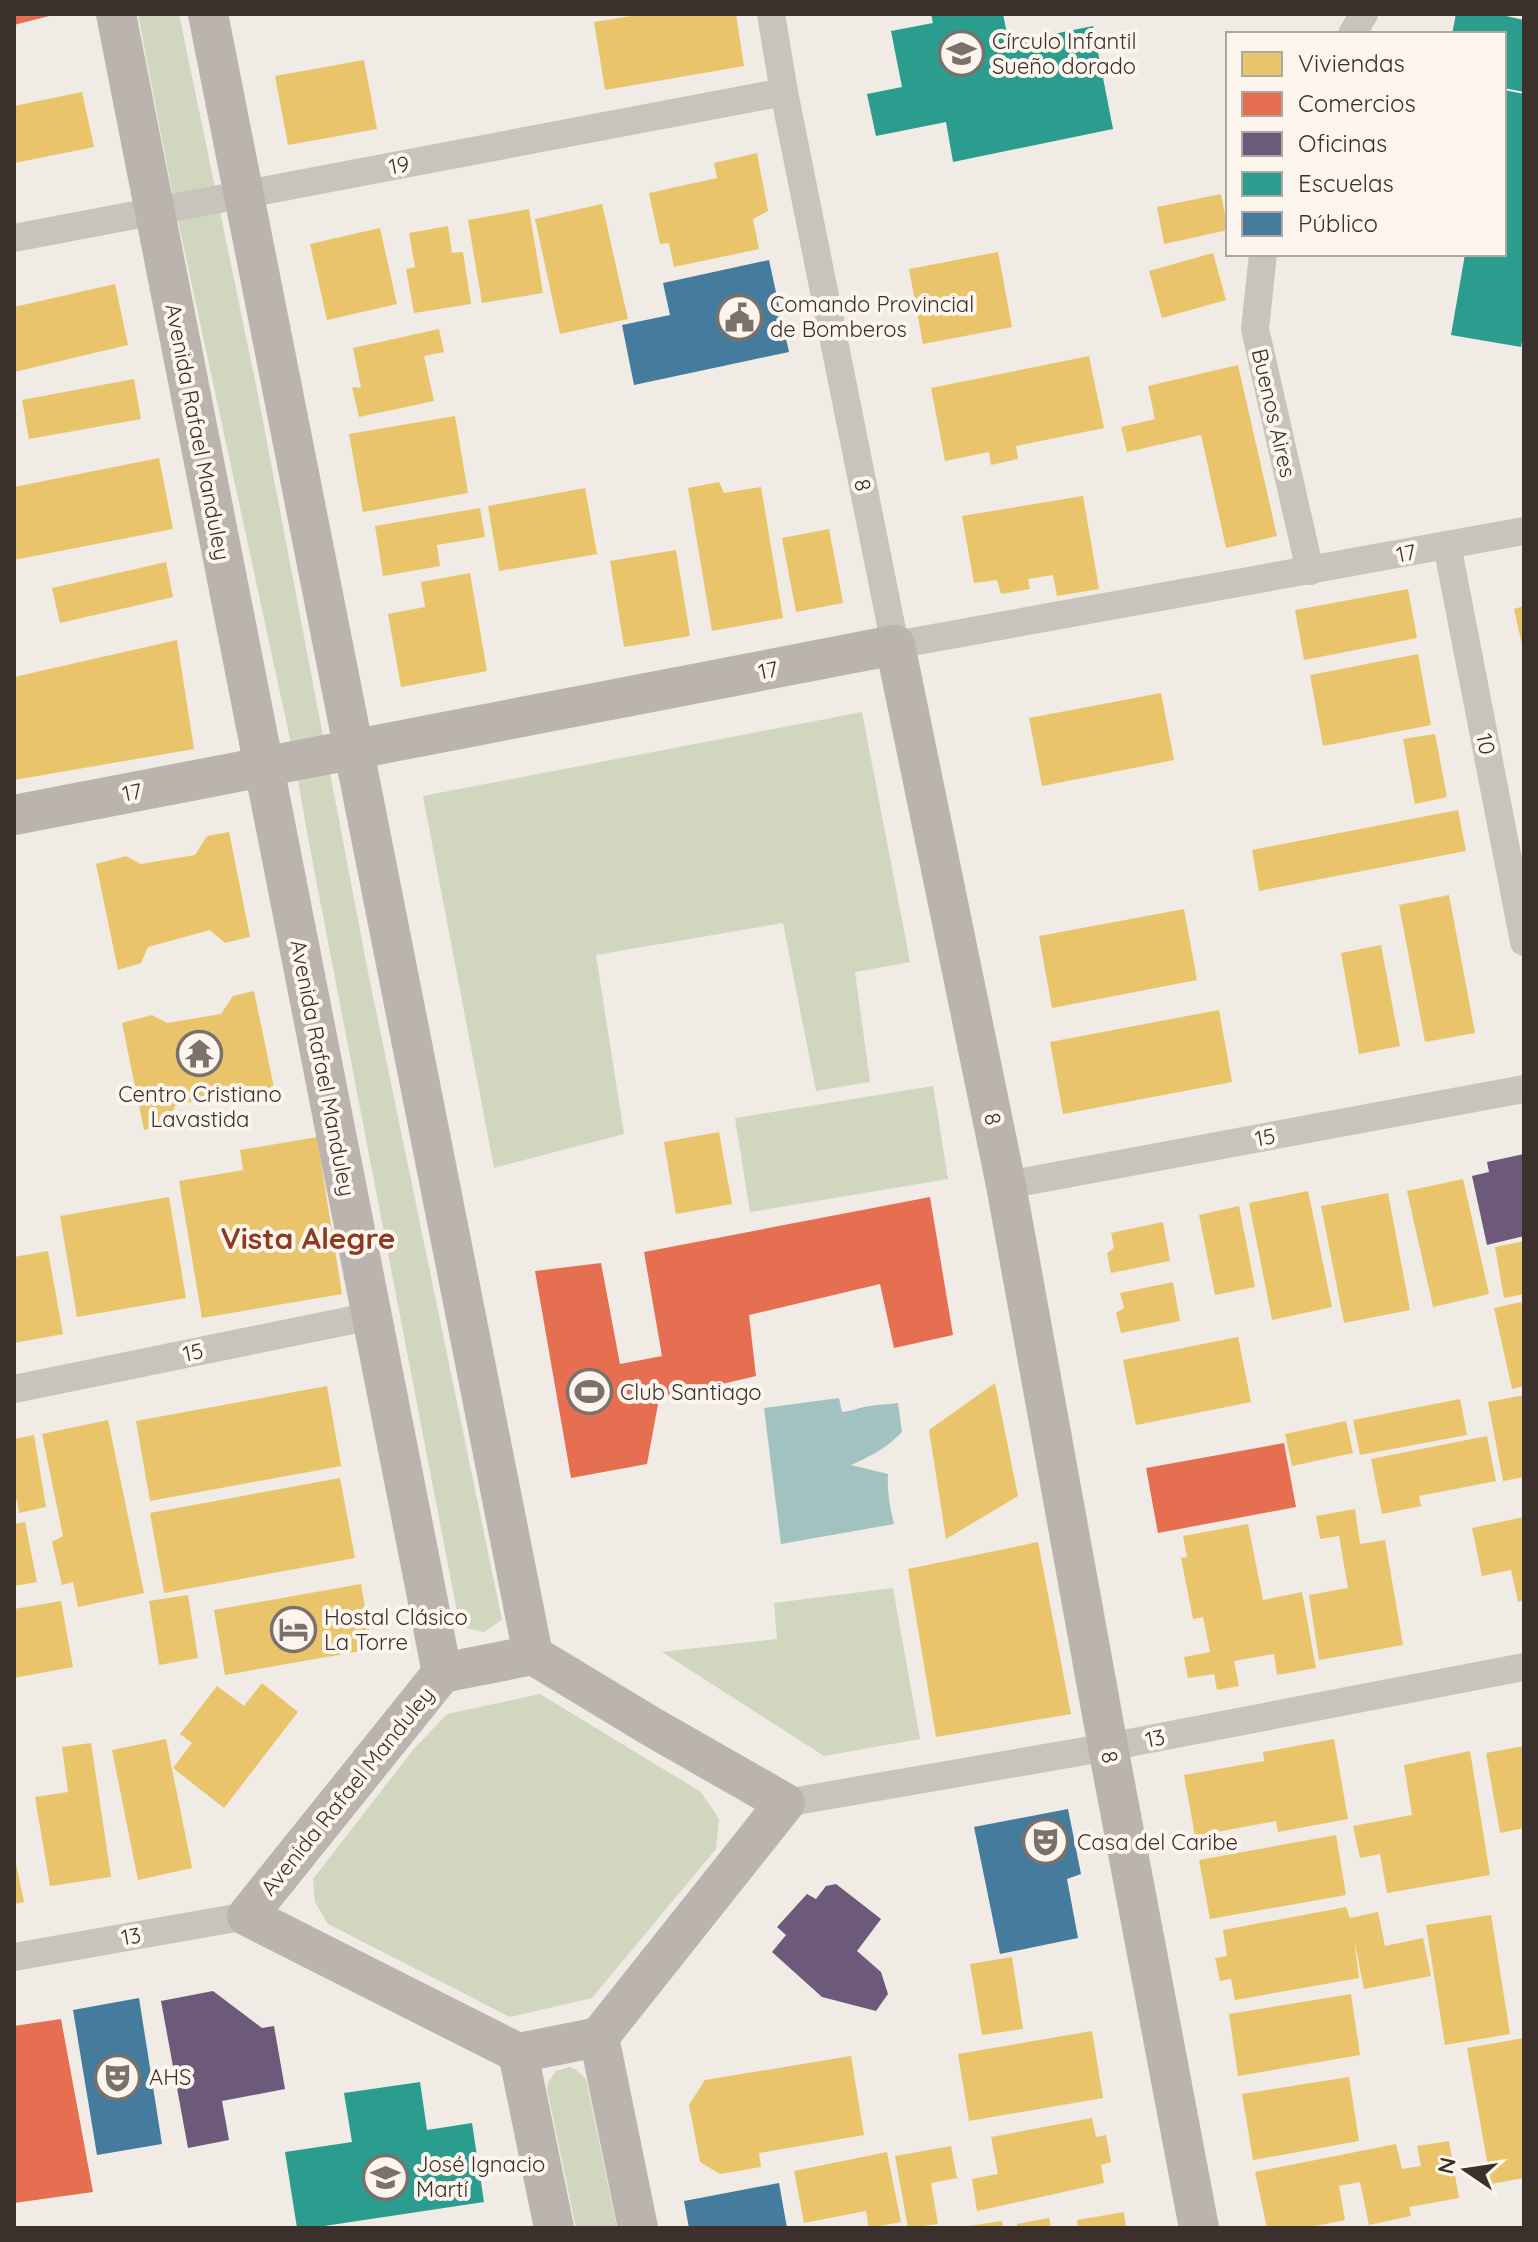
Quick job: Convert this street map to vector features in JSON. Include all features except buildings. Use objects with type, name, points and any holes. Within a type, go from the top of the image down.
[{"type":"main road","name":"Avenida Rafael Manduley","points":[[116,14],[442,1673],[247,1916],[518,2053]]},
{"type":"main road","points":[[208,14],[533,1655]]},
{"type":"main road","name":"17","points":[[14,815],[895,645]]},
{"type":"main road","name":"8","points":[[895,645],[1006,1185],[1199,2228]]},
{"type":"main road","points":[[442,1673],[533,1655],[785,1803],[599,2037],[518,2053],[554,2228]]},
{"type":"main road","points":[[599,2037],[638,2228]]},
{"type":"street","name":"8","points":[[771,14],[895,645]]},
{"type":"street","points":[[1353,32],[1364,14]]},
{"type":"street","name":"19","points":[[14,238],[784,92]]},
{"type":"street","name":"Buenos Aires","points":[[1263,256],[1255,329],[1310,571]]},
{"type":"street","name":"17","points":[[895,645],[1524,531]]},
{"type":"street","name":"10","points":[[1447,545],[1524,942]]},
{"type":"street","name":"15","points":[[1006,1185],[1524,1089]]},
{"type":"street","name":"15","points":[[14,1389],[372,1316]]},
{"type":"street","name":"13","points":[[785,1803],[1108,1747],[1524,1667]]},
{"type":"street","name":"13","points":[[14,1957],[247,1916]]},
{"type":"green space","points":[[138,14],[179,14],[257,390],[368,972],[502,1620],[484,1632],[460,1627],[295,762],[175,207]]},
{"type":"green space","points":[[862,712],[910,962],[855,972],[870,1082],[816,1091],[783,923],[596,955],[624,1134],[494,1168],[423,796]]},
{"type":"green space","points":[[933,1086],[948,1179],[750,1212],[735,1118]]},
{"type":"green space","points":[[893,1588],[920,1739],[824,1756],[662,1652],[777,1639],[774,1603]]},
{"type":"green space","points":[[540,1694],[701,1792],[719,1819],[716,1849],[592,1998],[510,2017],[328,1924],[315,1902],[313,1879],[413,1750],[447,1714]]},
{"type":"green space","points":[[570,2067],[586,2079],[617,2228],[576,2228],[547,2089],[556,2071]]},
{"type":"water","points":[[839,1398],[842,1412],[898,1403],[902,1432],[878,1451],[851,1465],[888,1474],[894,1524],[781,1544],[764,1408]]},
{"type":"place","name":"Círculo Infantil Sueño dorado","points":[[961,54]]},
{"type":"place","name":"Comando Provincial de Bomberos","points":[[739,317]]},
{"type":"place","name":"Centro Cristiano Lavastida","points":[[200,1053]]},
{"type":"place","name":"Club Santiago","points":[[589,1392]]},
{"type":"place","name":"Hostal Clásico La Torre","points":[[293,1630]]},
{"type":"place","name":"Casa del Caribe","points":[[1046,1842]]},
{"type":"place","name":"AHS","points":[[118,2077]]},
{"type":"place","name":"José Ignacio Martí","points":[[385,2177]]},
{"type":"district","name":"Vista Alegre","points":[[308,1239]]}]
